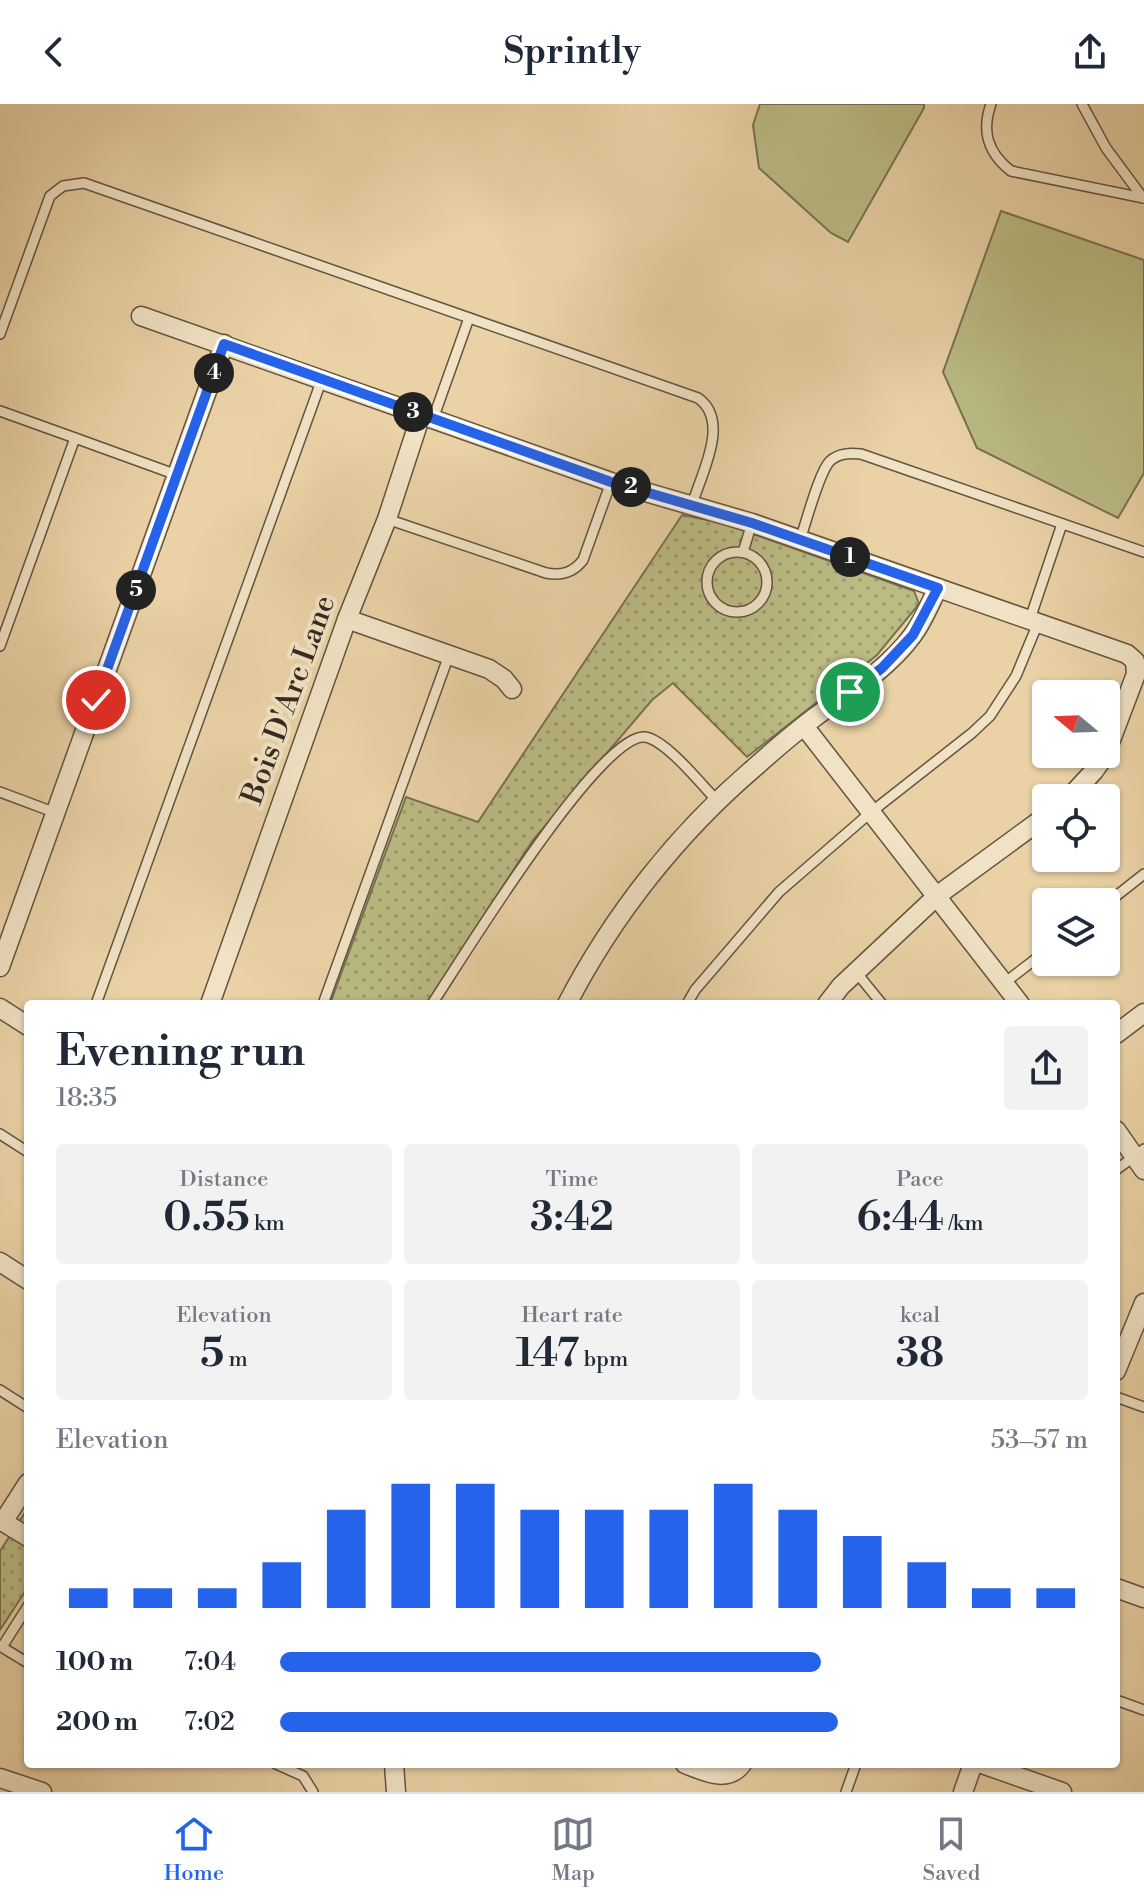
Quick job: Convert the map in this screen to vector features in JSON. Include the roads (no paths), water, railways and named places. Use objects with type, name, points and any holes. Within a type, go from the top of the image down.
[{"type":"street","points":[[141,316],[611,482],[752,523],[1115,649],[1135,661],[1134,681],[1120,717]]},
{"type":"street","points":[[0,967],[224,344]]},
{"type":"street","name":"Bois D'Arc Lane","points":[[211,1000],[347,619],[427,417]]},
{"type":"street","points":[[569,1000],[582,974],[633,899],[717,801],[804,726],[882,668],[913,635],[938,588]]},
{"type":"street","points":[[347,619],[498,674],[512,689]]},
{"type":"street","points":[[804,726],[1017,1000]]},
{"type":"street","points":[[1082,784],[1096,768]]},
{"type":"street","points":[[831,1000],[938,895],[1032,826]]},
{"type":"street","points":[[0,1008],[24,1023]]},
{"type":"street","points":[[1120,1031],[1144,1013]]},
{"type":"street","points":[[1120,1135],[1141,1159]]},
{"type":"street","points":[[0,1262],[24,1277]]},
{"type":"street","points":[[1120,1363],[1139,1326],[1144,1303]]},
{"type":"street","points":[[24,1489],[1,1521],[24,1535]]},
{"type":"street","points":[[1120,1589],[1144,1598]]},
{"type":"street","points":[[394,1768],[396,1792]]},
{"type":"street","points":[[697,1768],[722,1776],[738,1768]]},
{"type":"street","points":[[963,1792],[972,1768]]},
{"type":"street","points":[[993,1768],[1062,1792]]},
{"type":"street","points":[[0,1778],[42,1792]]},
{"type":"lane","points":[[991,104],[985,130],[992,150],[1011,171],[1144,198]]},
{"type":"lane","points":[[1082,104],[1101,141],[1144,198]]},
{"type":"lane","points":[[0,334],[50,196],[63,186],[80,183],[690,395],[705,403],[713,415],[714,429],[692,505]]},
{"type":"lane","points":[[427,417],[469,318]]},
{"type":"lane","points":[[97,1000],[322,379]]},
{"type":"lane","points":[[0,411],[177,475]]},
{"type":"lane","points":[[0,646],[75,438]]},
{"type":"lane","points":[[800,540],[827,466],[838,456],[850,453],[861,454],[1144,552]]},
{"type":"lane","points":[[387,519],[546,573],[563,574],[583,560],[611,482]]},
{"type":"lane","points":[[743,552],[752,523]]},
{"type":"lane","points":[[689,1000],[779,892],[990,716],[1016,676],[1062,524]]},
{"type":"lane","points":[[743,552],[756,558],[764,568],[766,588],[761,600],[751,608],[731,611],[714,601],[708,589],[708,576],[714,564],[724,555],[743,552]]},
{"type":"lane","points":[[324,1000],[449,655]]},
{"type":"lane","points":[[435,1000],[533,851],[578,792],[620,746],[639,737],[653,739],[717,801]]},
{"type":"lane","points":[[0,792],[56,813]]},
{"type":"lane","points":[[1120,893],[1144,874]]},
{"type":"lane","points":[[1003,984],[1032,962]]},
{"type":"lane","points":[[856,972],[879,1000]]},
{"type":"lane","points":[[0,1134],[24,1149]]},
{"type":"lane","points":[[1120,1168],[1141,1159]]},
{"type":"lane","points":[[0,1390],[24,1405]]},
{"type":"lane","points":[[1120,1398],[1144,1407]]},
{"type":"lane","points":[[24,1612],[1,1647],[24,1661]]},
{"type":"lane","points":[[1120,1701],[1144,1710]]},
{"type":"lane","points":[[285,1768],[303,1776],[313,1792]]},
{"type":"lane","points":[[846,1792],[855,1768]]}]
